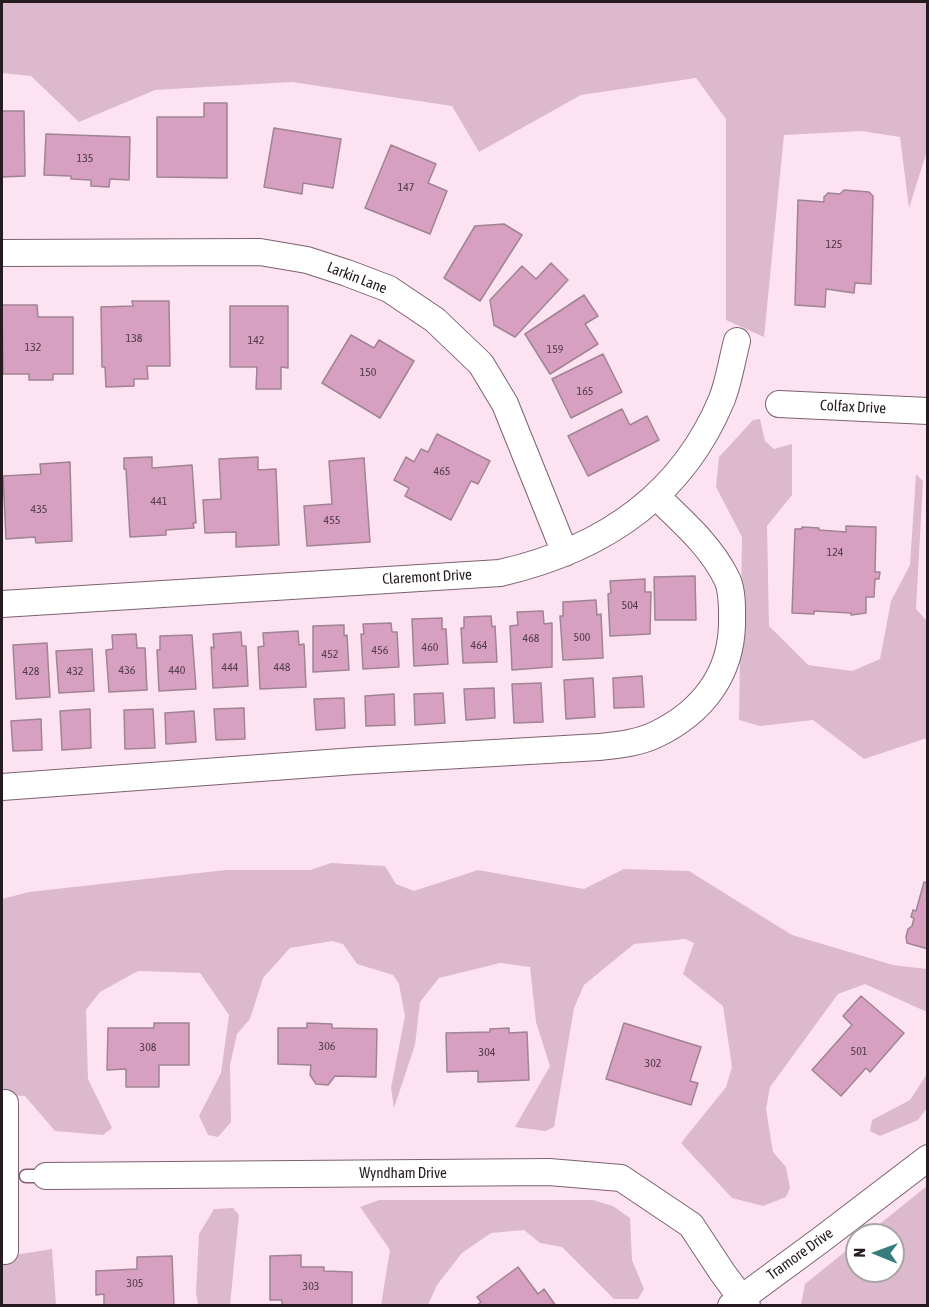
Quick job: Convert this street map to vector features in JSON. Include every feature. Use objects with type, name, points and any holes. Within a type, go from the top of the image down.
[{"type":"street","name":"Larkin Lane","points":[[2,253],[260,252],[307,260],[389,290],[435,320],[481,364],[505,404],[565,553]]},
{"type":"street","name":"Claremont Drive","points":[[2,604],[500,573],[532,566],[565,553],[621,525],[656,496],[688,460],[722,398],[737,341]]},
{"type":"street","name":"Colfax Drive","points":[[779,404],[927,411]]},
{"type":"street","points":[[2,787],[343,762],[599,747],[628,743],[656,735],[687,715],[711,692],[724,671],[732,639],[732,608],[729,581],[716,558],[656,496]]},
{"type":"street","points":[[5,1103],[19,1176],[5,1251]]},
{"type":"street","name":"Tramore Drive","points":[[740,1303],[927,1158]]},
{"type":"street","name":"Wyndham Drive","points":[[19,1176],[549,1172],[621,1178],[691,1225],[740,1303]]},
{"type":"shaded area","points":[[2,2],[927,2],[927,151],[909,208],[900,137],[861,131],[784,135],[764,337],[726,320],[726,119],[696,78],[581,95],[479,152],[452,106],[292,82],[155,90],[79,122],[31,76],[2,73]]},
{"type":"shaded area","points":[[760,419],[765,441],[774,449],[792,444],[792,495],[767,526],[769,626],[808,665],[852,671],[880,659],[891,601],[910,565],[916,474],[923,481],[916,609],[927,621],[927,738],[864,759],[813,720],[760,726],[739,720],[742,537],[716,487],[719,457],[753,420]]},
{"type":"shaded area","points":[[331,863],[385,866],[396,884],[414,891],[478,870],[584,889],[624,869],[689,871],[792,935],[893,965],[927,969],[927,1012],[865,984],[838,994],[770,1087],[766,1109],[773,1152],[786,1167],[790,1188],[786,1197],[763,1206],[732,1198],[681,1143],[726,1087],[732,1067],[723,1006],[683,974],[694,943],[685,939],[634,944],[584,985],[574,1008],[554,1127],[545,1131],[515,1127],[550,1066],[536,1022],[530,967],[500,963],[439,978],[420,1002],[415,1045],[394,1108],[391,1088],[405,1016],[399,984],[393,975],[357,964],[343,944],[332,941],[290,948],[263,978],[250,1019],[237,1034],[230,1065],[231,1122],[218,1137],[208,1135],[199,1116],[221,1073],[229,1015],[200,973],[138,971],[100,992],[86,1010],[88,1079],[112,1128],[103,1135],[55,1131],[25,1096],[2,1095],[2,899],[29,892],[226,870],[310,870]]},
{"type":"shaded area","points":[[927,1074],[927,1108],[918,1120],[880,1136],[870,1131],[872,1120],[910,1100]]},
{"type":"shaded area","points":[[927,1186],[927,1305],[801,1305],[805,1284],[845,1252],[845,1283],[905,1283],[905,1223],[881,1223]]},
{"type":"shaded area","points":[[379,1200],[593,1200],[613,1206],[630,1218],[632,1260],[644,1289],[638,1299],[614,1299],[562,1247],[540,1243],[524,1230],[491,1233],[462,1253],[437,1285],[428,1305],[381,1305],[390,1250],[360,1207]]},
{"type":"shaded area","points":[[233,1208],[239,1215],[230,1305],[198,1305],[196,1292],[199,1234],[214,1209]]},
{"type":"shaded area","points":[[52,1249],[56,1305],[2,1306],[2,1257]]},
{"type":"building","points":[[204,103],[227,103],[227,178],[157,177],[157,117],[204,117]]},
{"type":"building","points":[[2,111],[24,111],[25,176],[2,177]]},
{"type":"building","points":[[274,128],[341,139],[333,188],[303,183],[302,194],[264,187]]},
{"type":"building","points":[[46,134],[130,137],[129,180],[110,179],[109,187],[91,186],[91,180],[71,179],[71,176],[44,175]]},
{"type":"building","points":[[391,145],[436,164],[428,183],[447,191],[430,234],[365,208]]},
{"type":"building","points":[[844,190],[869,192],[873,196],[871,284],[855,283],[854,293],[826,289],[825,307],[795,305],[798,200],[824,202],[824,197],[828,193],[840,194]]},
{"type":"building","points":[[504,224],[522,235],[480,301],[444,278],[475,226]]},
{"type":"building","points":[[551,263],[568,280],[515,337],[494,325],[490,300],[522,266],[536,279]]},
{"type":"building","points":[[584,295],[598,316],[585,324],[598,344],[550,374],[525,334]]},
{"type":"building","points":[[132,301],[169,301],[170,366],[147,366],[148,379],[134,379],[134,386],[106,387],[105,367],[102,367],[101,307],[133,306]]},
{"type":"building","points":[[2,305],[37,305],[38,317],[73,317],[73,374],[53,374],[53,380],[29,380],[29,374],[3,374]]},
{"type":"building","points":[[230,306],[288,306],[288,368],[281,367],[281,389],[256,389],[257,367],[230,367]]},
{"type":"building","points":[[351,335],[374,348],[379,340],[414,361],[380,418],[322,383]]},
{"type":"building","points":[[603,354],[622,392],[571,418],[552,379]]},
{"type":"building","points":[[622,409],[630,425],[647,416],[659,440],[588,476],[568,436]]},
{"type":"building","points":[[437,434],[490,461],[478,484],[471,481],[451,520],[405,496],[409,488],[394,480],[406,457],[414,462],[421,449],[428,452]]},
{"type":"building","points":[[152,457],[152,468],[192,465],[196,523],[193,523],[194,528],[166,530],[166,535],[130,537],[124,458]]},
{"type":"building","points":[[258,457],[258,470],[276,469],[279,545],[236,547],[236,532],[205,533],[203,500],[221,499],[219,459]]},
{"type":"building","points":[[364,458],[370,542],[307,546],[304,506],[332,504],[329,461]]},
{"type":"building","points":[[70,462],[72,541],[36,543],[35,537],[6,539],[3,476],[41,474],[40,464]]},
{"type":"building","points":[[846,526],[876,527],[875,572],[880,572],[879,579],[875,579],[874,597],[866,597],[866,613],[851,615],[851,613],[814,611],[814,614],[792,613],[795,529],[819,528],[819,530],[846,532]]},
{"type":"building","points":[[695,576],[696,620],[655,620],[654,577]]},
{"type":"building","points":[[645,579],[645,592],[651,592],[650,634],[610,636],[608,594],[611,593],[610,581]]},
{"type":"building","points":[[596,600],[597,615],[601,614],[603,658],[563,660],[560,616],[563,616],[563,602]]},
{"type":"building","points":[[543,611],[544,624],[552,623],[552,667],[512,670],[510,626],[518,625],[517,612]]},
{"type":"building","points":[[491,616],[492,627],[495,626],[497,662],[463,663],[461,628],[464,628],[464,617]]},
{"type":"building","points":[[442,618],[442,629],[446,629],[448,664],[414,666],[412,619]]},
{"type":"building","points":[[391,623],[392,632],[397,632],[399,667],[363,669],[361,634],[364,634],[363,624]]},
{"type":"building","points":[[344,625],[344,636],[347,635],[349,670],[313,672],[313,626]]},
{"type":"building","points":[[298,631],[299,645],[304,644],[306,687],[260,689],[258,647],[264,646],[263,633]]},
{"type":"building","points":[[241,632],[242,646],[246,646],[248,686],[213,688],[211,647],[214,648],[213,634]]},
{"type":"building","points":[[136,634],[137,648],[145,648],[147,690],[109,692],[106,650],[113,649],[112,635]]},
{"type":"building","points":[[192,635],[196,689],[159,691],[157,650],[160,650],[160,636]]},
{"type":"building","points":[[47,643],[50,697],[16,699],[13,645]]},
{"type":"building","points":[[92,649],[94,691],[59,693],[56,651]]},
{"type":"building","points":[[642,676],[644,707],[614,708],[613,678]]},
{"type":"building","points":[[593,678],[595,717],[566,719],[564,680]]},
{"type":"building","points":[[541,683],[543,722],[514,723],[512,684]]},
{"type":"building","points":[[494,688],[495,718],[466,720],[464,689]]},
{"type":"building","points":[[443,693],[445,723],[415,725],[414,694]]},
{"type":"building","points":[[394,694],[395,725],[366,726],[365,696]]},
{"type":"building","points":[[344,698],[345,728],[316,730],[314,699]]},
{"type":"building","points":[[244,708],[245,739],[216,740],[214,709]]},
{"type":"building","points":[[90,709],[91,748],[62,750],[60,711]]},
{"type":"building","points":[[153,709],[155,748],[125,749],[124,710]]},
{"type":"building","points":[[194,711],[196,742],[166,744],[165,713]]},
{"type":"building","points":[[41,719],[42,750],[13,751],[11,721]]},
{"type":"building","points":[[924,882],[928,883],[928,949],[907,943],[906,937],[908,929],[912,926],[914,918],[911,917],[913,910],[916,911]]},
{"type":"building","points":[[861,996],[904,1033],[870,1072],[866,1068],[841,1096],[812,1070],[852,1025],[843,1016]]},
{"type":"building","points":[[154,1023],[189,1023],[189,1065],[159,1065],[159,1087],[126,1087],[126,1069],[107,1070],[108,1028],[154,1028]]},
{"type":"building","points":[[307,1023],[332,1024],[332,1028],[377,1029],[376,1077],[335,1076],[328,1085],[316,1084],[310,1075],[311,1065],[278,1064],[278,1028],[307,1028]]},
{"type":"building","points":[[624,1023],[701,1047],[690,1081],[698,1083],[691,1105],[606,1079]]},
{"type":"building","points":[[509,1028],[509,1033],[527,1032],[529,1080],[478,1082],[478,1071],[447,1072],[446,1033],[490,1032],[490,1029]]},
{"type":"building","points":[[301,1255],[301,1267],[324,1267],[324,1271],[352,1272],[352,1306],[282,1306],[282,1300],[270,1300],[270,1256]]},
{"type":"building","points":[[172,1256],[174,1306],[104,1306],[104,1294],[96,1295],[96,1271],[137,1269],[137,1257]]},
{"type":"building","points":[[518,1267],[538,1294],[544,1289],[556,1306],[476,1306],[481,1302],[477,1297]]}]
